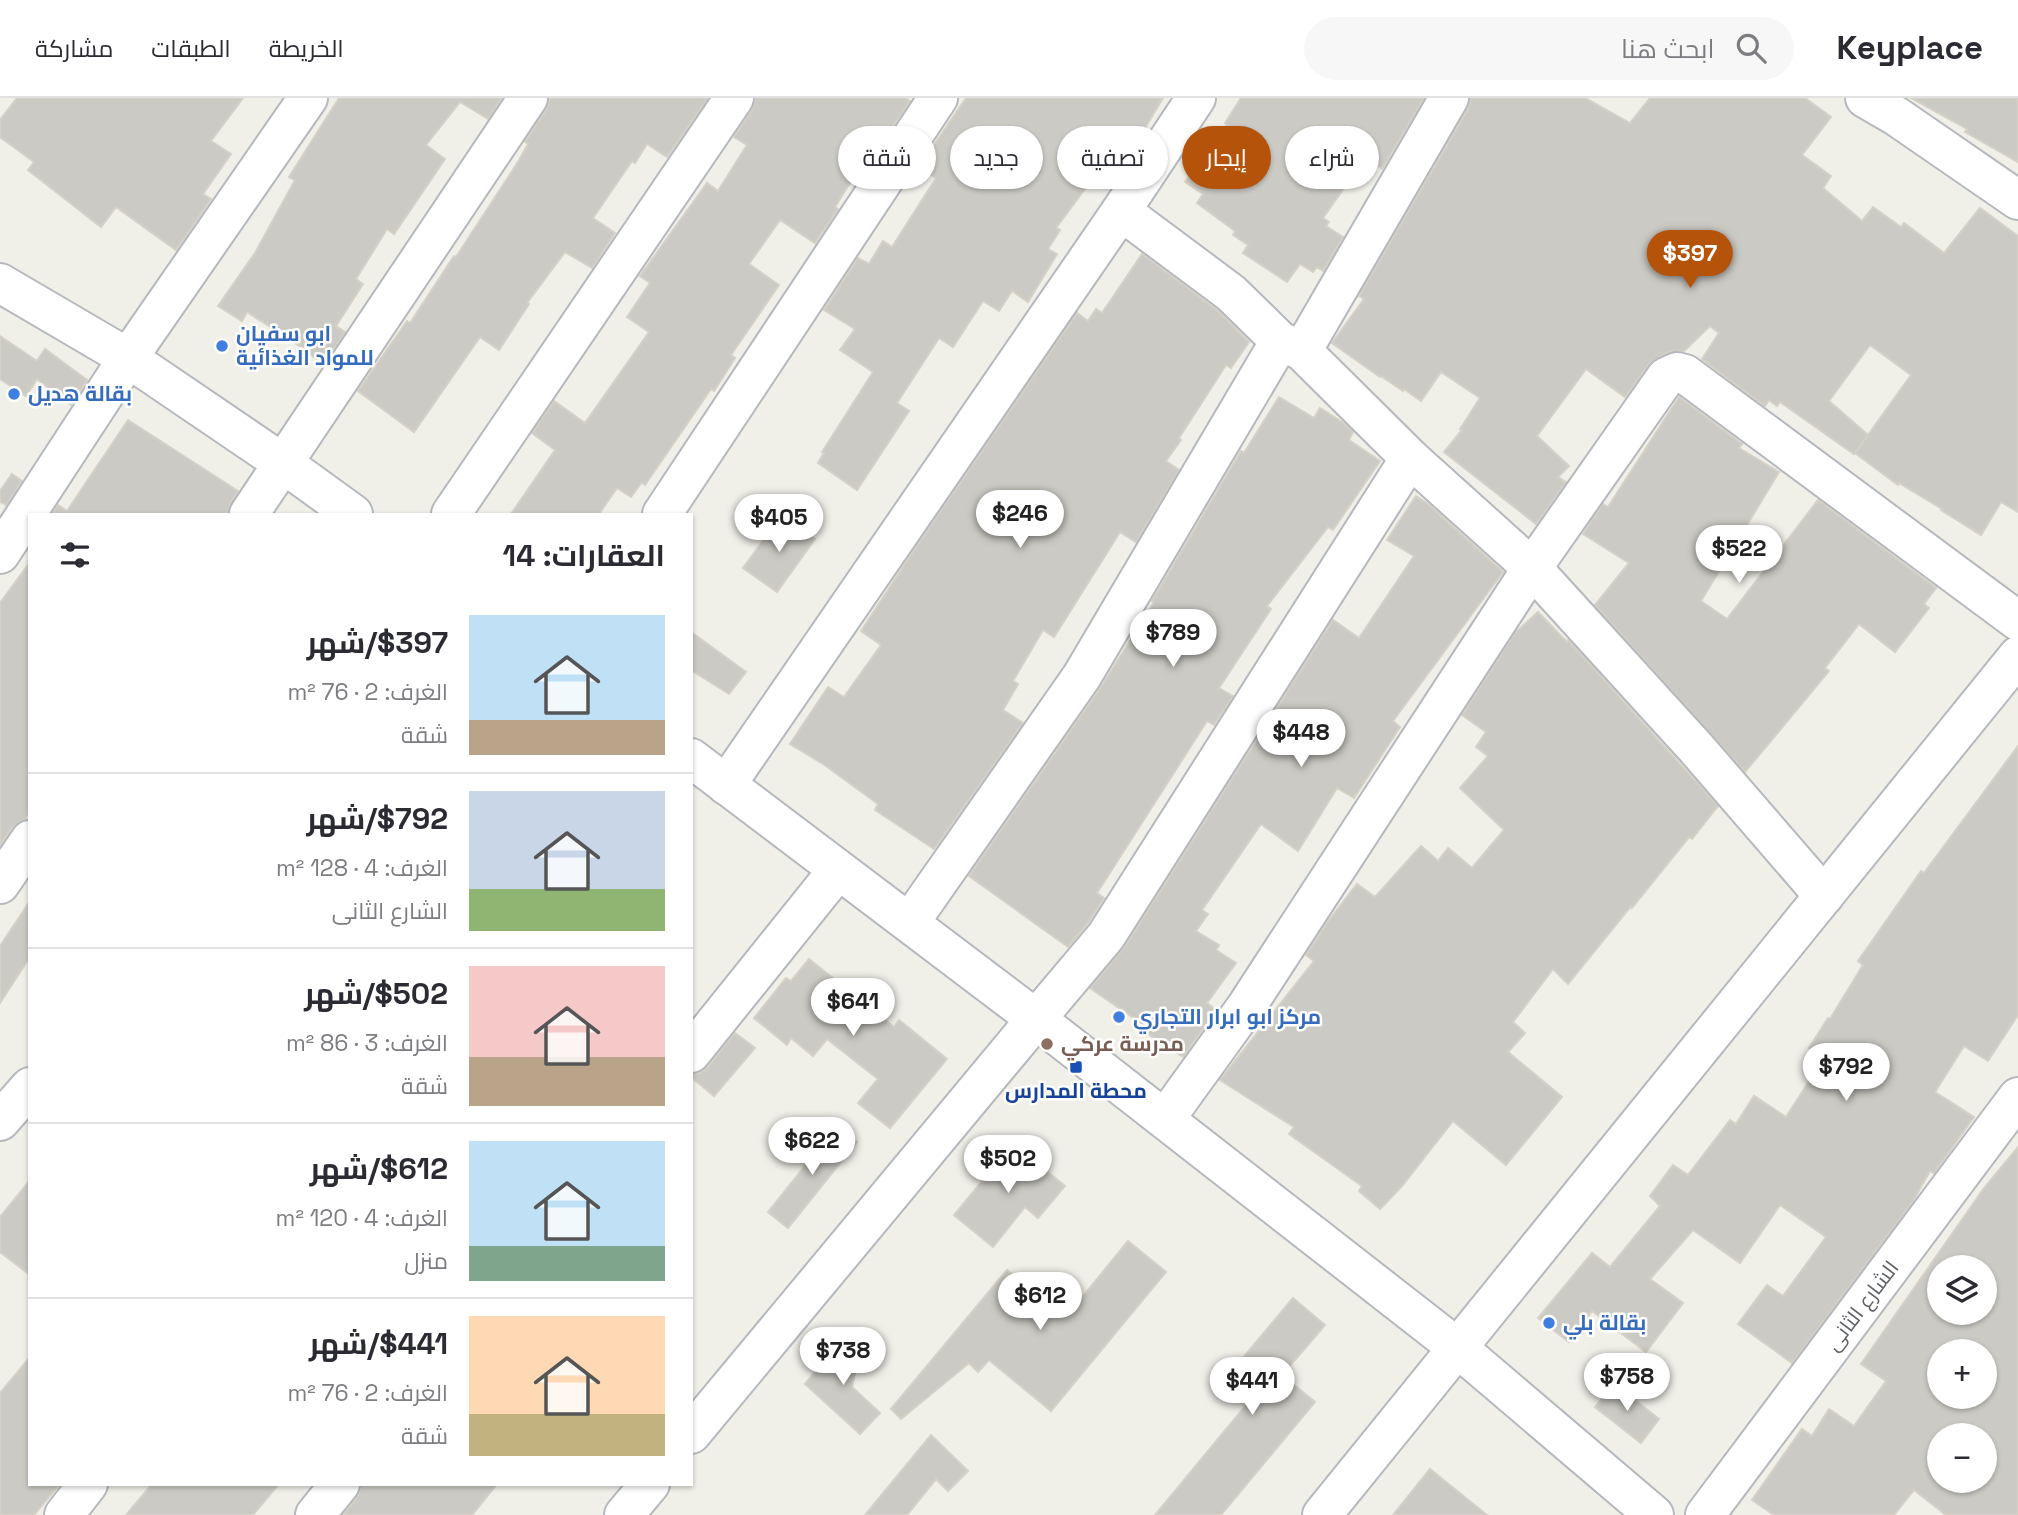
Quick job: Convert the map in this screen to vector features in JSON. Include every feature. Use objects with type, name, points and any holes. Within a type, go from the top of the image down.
[{"type":"street","points":[[0,554],[128,358],[308,98]]},
{"type":"street","points":[[250,513],[528,98]]},
{"type":"street","points":[[452,513],[734,98]]},
{"type":"street","points":[[663,513],[938,98]]},
{"type":"street","points":[[726,785],[1121,211],[1195,98]]},
{"type":"street","points":[[910,922],[1082,676],[1449,98]]},
{"type":"street","points":[[1865,98],[1896,116],[2018,200]]},
{"type":"street","points":[[1121,211],[1231,293],[1532,568],[1696,748],[1824,896]]},
{"type":"street","points":[[0,283],[128,358],[352,513]]},
{"type":"street","points":[[1165,1119],[1246,1007],[1532,568],[1666,377],[1677,372],[1685,374],[2018,621]]},
{"type":"street","points":[[693,1432],[1106,936],[1410,458]]},
{"type":"street","points":[[1322,1515],[2018,656]]},
{"type":"street","points":[[693,760],[910,922],[1459,1349],[1654,1515]]},
{"type":"street","points":[[0,884],[28,843]]},
{"type":"street","points":[[693,1051],[838,870]]},
{"type":"street","points":[[0,1121],[28,1089]]},
{"type":"street","name":"الشارع الثانى","points":[[1705,1515],[2011,1120]]},
{"type":"street","points":[[64,1515],[86,1486]]},
{"type":"street","points":[[314,1515],[338,1486]]},
{"type":"street","points":[[624,1515],[648,1486]]},
{"type":"building","points":[[17,98],[243,98],[211,141],[231,154],[203,194],[211,199],[176,250],[116,207],[101,227],[28,170],[34,162],[0,137],[0,120]]},
{"type":"building","points":[[339,98],[502,98],[488,119],[460,102],[426,145],[445,159],[394,234],[387,229],[356,279],[363,284],[336,326],[345,332],[323,364],[247,312],[242,321],[218,306],[255,253],[295,180],[289,177]]},
{"type":"building","points":[[550,98],[708,98],[667,157],[647,144],[593,218],[615,233],[592,268],[565,252],[527,303],[529,304],[499,350],[480,337],[414,432],[358,391],[407,321],[410,323],[454,256],[456,257],[518,162],[528,144],[525,142],[546,110]]},
{"type":"building","points":[[756,98],[905,98],[910,101],[893,126],[838,126],[838,189],[846,189],[835,207],[838,209],[815,243],[780,220],[749,264],[779,285],[731,355],[735,358],[714,391],[711,389],[645,485],[642,482],[631,497],[617,488],[600,513],[512,513],[555,450],[532,433],[554,401],[585,423],[649,332],[627,317],[650,283],[640,276],[707,183],[718,191],[747,145],[734,137],[752,110]]},
{"type":"building","points":[[966,98],[1163,98],[1146,126],[1057,126],[1057,189],[1085,189],[1056,228],[1060,230],[1048,249],[1057,254],[1028,302],[1012,291],[999,311],[983,301],[953,347],[939,338],[897,403],[909,411],[857,490],[818,463],[824,453],[822,452],[873,372],[840,350],[855,329],[824,310],[858,258],[869,264],[883,241],[892,247],[929,189],[936,189],[936,142]]},
{"type":"building","points":[[1241,98],[1424,98],[1382,169],[1379,167],[1379,126],[1285,126],[1285,189],[1343,189],[1323,218],[1329,222],[1326,226],[1343,237],[1323,271],[1317,267],[1313,272],[1300,264],[1287,282],[1243,253],[1248,245],[1233,235],[1235,231],[1197,203],[1203,194],[1196,189],[1271,189],[1271,126],[1226,126],[1225,123]]},
{"type":"building","points":[[1471,98],[1585,98],[1630,123],[1650,98],[1805,98],[1831,117],[1802,155],[1831,176],[1823,188],[1862,221],[1873,207],[1901,227],[1904,223],[1944,253],[1980,208],[2018,236],[2018,512],[2001,502],[1981,535],[1899,483],[1898,485],[1855,453],[1865,439],[1854,454],[1780,402],[1777,406],[1769,400],[1765,406],[1702,359],[1719,333],[1710,326],[1684,351],[1668,352],[1649,364],[1625,397],[1586,369],[1537,436],[1569,466],[1558,477],[1566,482],[1536,524],[1444,452],[1462,430],[1460,429],[1480,398],[1441,372],[1421,401],[1380,377],[1332,343],[1364,299],[1359,296],[1468,109]],"holes":[[[1870,345],[1911,375],[1868,435],[1829,401]]]},
{"type":"building","points":[[1911,98],[2018,98],[2018,162],[1965,132],[1967,129]]},
{"type":"building","points":[[1142,254],[1217,310],[1249,342],[1231,368],[1226,365],[1166,461],[1179,470],[1136,542],[1120,532],[1054,637],[1043,630],[1013,681],[1018,684],[1003,710],[1023,723],[934,849],[875,810],[878,804],[790,744],[828,687],[844,697],[881,645],[861,631],[1077,313],[1088,321],[1096,309],[1102,313]]},
{"type":"building","points":[[0,336],[37,361],[45,349],[87,380],[71,405],[37,379],[26,396],[0,379]]},
{"type":"building","points":[[1279,397],[1314,418],[1320,408],[1353,432],[1349,440],[1380,461],[1333,530],[1328,527],[1267,606],[1271,609],[1219,688],[1233,696],[1214,725],[1207,721],[1097,893],[1104,898],[1068,947],[969,876],[1101,687],[1154,602],[1152,601],[1241,451],[1244,453]]},
{"type":"building","points":[[1679,397],[1742,444],[1739,448],[1779,472],[1701,601],[1727,619],[1818,500],[1936,588],[1924,604],[1929,608],[1895,652],[1859,624],[1825,668],[1829,671],[1745,772],[1595,605],[1629,563],[1583,534],[1603,504],[1608,507]]},
{"type":"building","points":[[128,420],[238,491],[227,513],[53,513],[58,505],[67,511]]},
{"type":"building","points":[[12,474],[22,481],[6,505],[0,502],[0,491]]},
{"type":"building","points":[[1416,496],[1503,572],[1393,721],[1400,727],[1354,798],[1337,788],[1298,851],[1261,824],[1202,910],[1208,914],[1196,931],[1219,945],[1216,950],[1236,963],[1207,1003],[1216,1010],[1183,1057],[1145,1032],[1148,1028],[1090,988],[1124,948],[1333,620],[1359,638],[1414,556],[1387,540]]},
{"type":"building","points":[[782,515],[815,539],[777,592],[743,568]]},
{"type":"building","points":[[28,565],[28,814],[12,828],[0,845],[0,603]]},
{"type":"building","points":[[1538,612],[1567,642],[1568,640],[1718,806],[1692,839],[1689,837],[1568,984],[1553,969],[1513,1022],[1525,1033],[1508,1052],[1562,1097],[1506,1165],[1453,1121],[1402,1186],[1380,1209],[1359,1191],[1362,1186],[1289,1134],[1294,1127],[1220,1080],[1314,961],[1306,955],[1357,884],[1375,897],[1421,846],[1438,861],[1448,848],[1472,868],[1504,830],[1460,788],[1488,756],[1476,747],[1486,732],[1462,715],[1515,633]]},
{"type":"building","points":[[693,633],[746,672],[729,694],[693,671]]},
{"type":"building","points":[[2018,746],[2018,1015],[1988,1061],[1964,1046],[1935,1092],[1974,1117],[1934,1173],[1930,1171],[1913,1201],[1792,1363],[1738,1324],[1767,1285],[1783,1296],[1826,1237],[1780,1205],[1740,1263],[1693,1230],[1650,1279],[1683,1303],[1646,1352],[1592,1311],[1569,1342],[1538,1318],[1592,1253],[1610,1267],[1660,1206],[1650,1196],[1673,1165],[1688,1175],[1730,1120],[1736,1124],[1754,1096],[1786,1117],[1824,1058],[1809,1048],[1863,965],[1858,961],[1921,871],[1924,873]]},
{"type":"building","points":[[28,904],[28,960],[0,1003],[0,946]]},
{"type":"building","points":[[809,959],[894,1027],[899,1020],[947,1059],[890,1128],[858,1103],[878,1079],[827,1039],[813,1056],[791,1038],[787,1045],[754,1018],[786,978],[791,981]]},
{"type":"building","points":[[735,1033],[755,1048],[714,1096],[693,1079],[693,1074],[700,1073]]},
{"type":"building","points":[[837,1126],[857,1142],[788,1228],[768,1212]]},
{"type":"building","points":[[1013,1144],[1065,1186],[1038,1218],[1025,1207],[993,1247],[954,1215]]},
{"type":"building","points":[[2018,1147],[2018,1515],[1946,1515],[1914,1490],[1894,1515],[1774,1515],[1752,1500],[1802,1429],[1812,1436],[1829,1409],[1854,1426],[1886,1381],[1861,1364],[1927,1270],[1927,1325],[1997,1325],[1997,1255],[1937,1255],[1984,1188]]},
{"type":"building","points":[[28,1182],[28,1273],[0,1252],[0,1217]]},
{"type":"building","points":[[1128,1241],[1166,1272],[1051,1411],[989,1360],[978,1372],[969,1363],[901,1419],[891,1409],[1007,1270],[1066,1317]]},
{"type":"building","points":[[1293,1298],[1325,1325],[1282,1375],[1315,1402],[1221,1515],[1155,1515],[1247,1404],[1222,1383]]},
{"type":"building","points":[[844,1337],[860,1351],[852,1387],[880,1413],[860,1434],[805,1384]]},
{"type":"building","points":[[28,1359],[28,1486],[58,1486],[34,1515],[0,1515],[0,1393]]},
{"type":"building","points":[[1614,1384],[1659,1419],[1641,1443],[1595,1407]]},
{"type":"building","points":[[931,1435],[968,1471],[948,1491],[936,1479],[907,1515],[865,1515]]},
{"type":"building","points":[[1430,1469],[1487,1515],[1393,1515]]},
{"type":"building","points":[[150,1486],[277,1486],[253,1515],[126,1515]]},
{"type":"building","points":[[360,1486],[495,1486],[472,1515],[343,1515],[357,1498]]},
{"type":"place","name":"ابو سفيان للمواد الغذائية","points":[[222,346]]},
{"type":"place","name":"بقالة هديل","points":[[14,394]]},
{"type":"place","name":"مركز ابو ابرار التجاري","points":[[1119,1017]]},
{"type":"place","name":"مدرسة عركي","points":[[1047,1044]]},
{"type":"place","name":"محطة المدارس","points":[[1076,1067]]},
{"type":"place","name":"بقالة بلي","points":[[1549,1323]]}]
